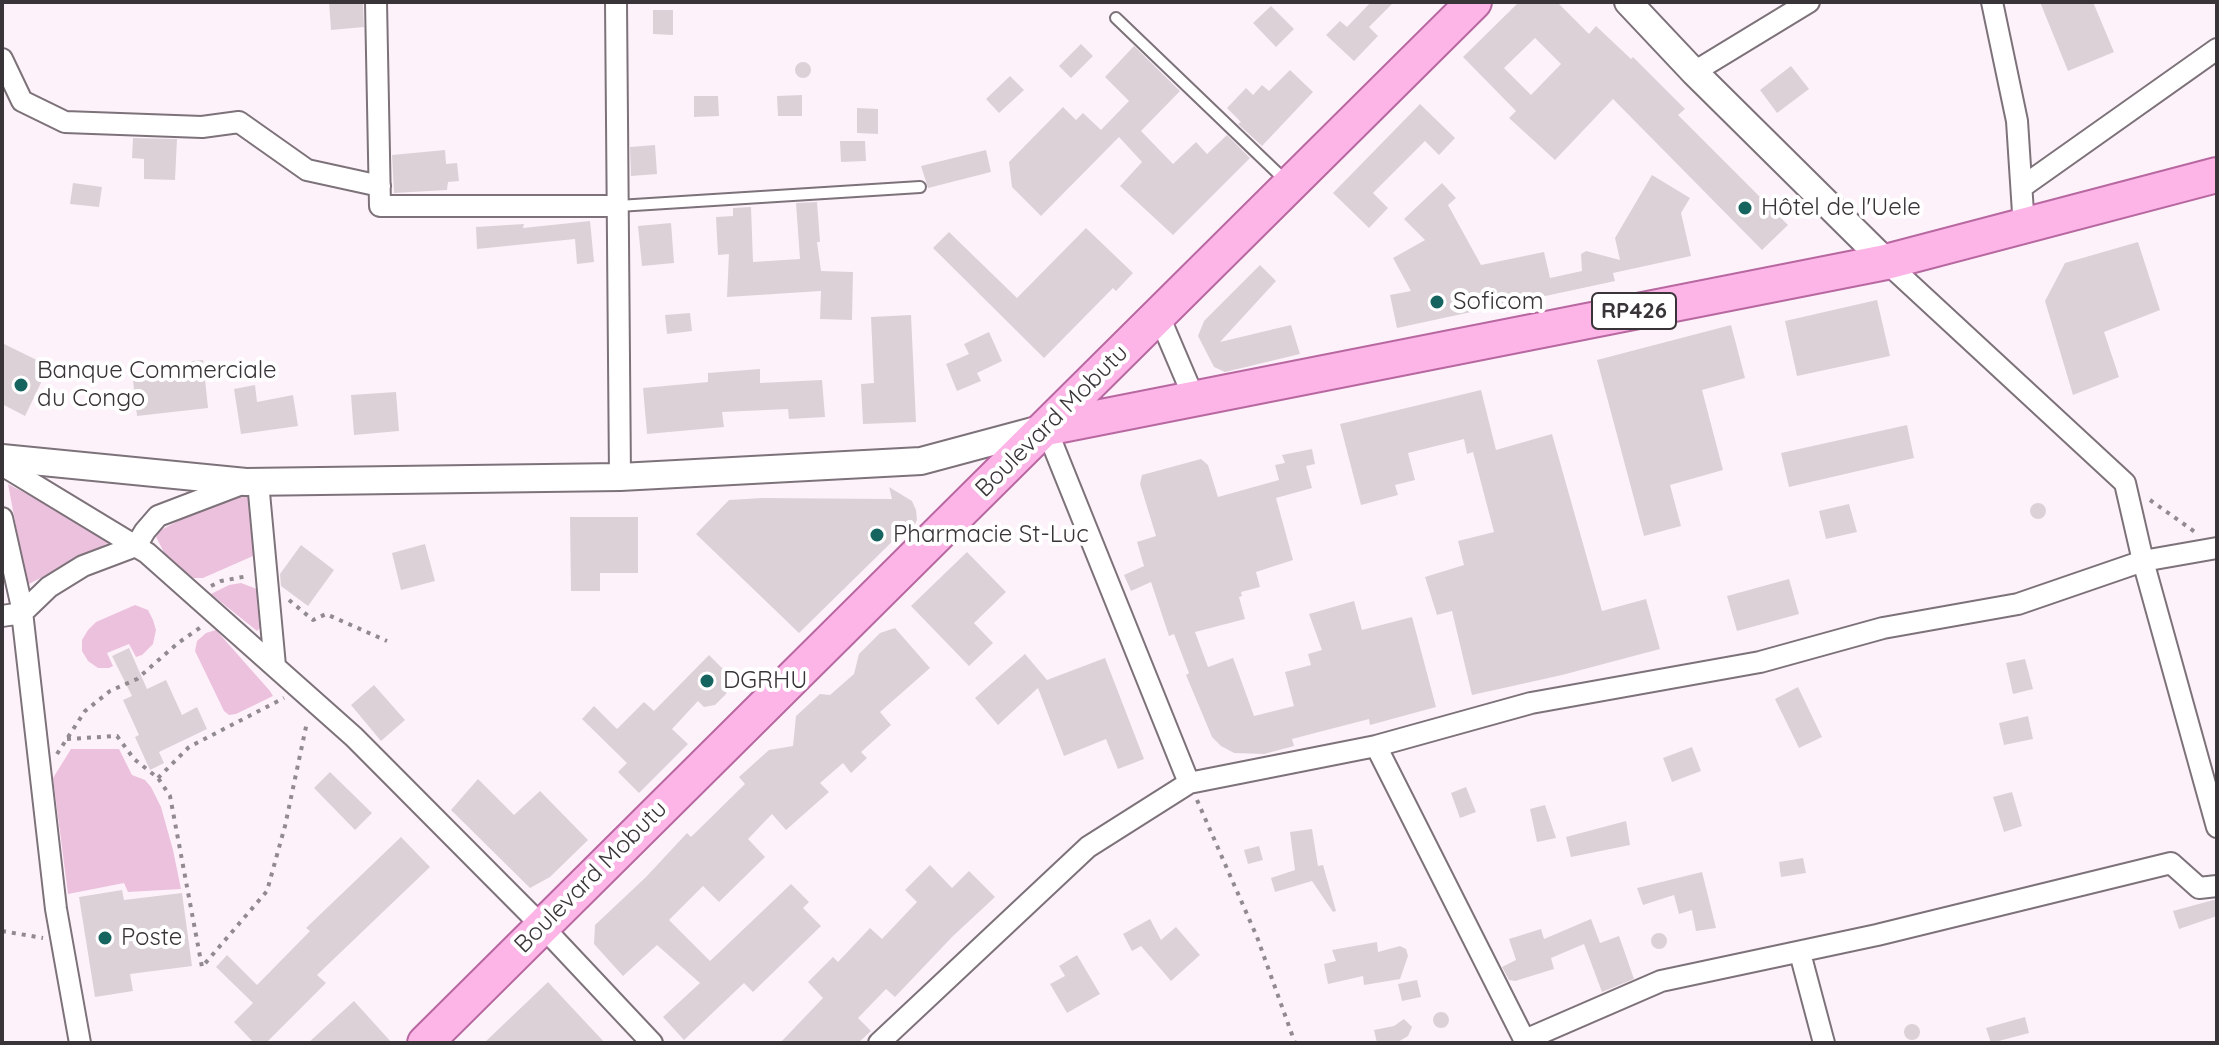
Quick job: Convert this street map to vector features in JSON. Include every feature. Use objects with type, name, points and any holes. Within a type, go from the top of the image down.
[{"type":"main road","name":"Boulevard Mobutu","points":[[425,1043],[1474,2]]},
{"type":"main road","name":"RP426","points":[[1046,428],[1886,262],[2217,175]]},
{"type":"street","points":[[376,2],[380,206],[618,206]]},
{"type":"street","points":[[616,2],[620,477]]},
{"type":"street","points":[[1628,2],[1694,72],[1886,262],[2125,483],[2143,561],[2217,827]]},
{"type":"street","points":[[1694,72],[1809,2]]},
{"type":"street","points":[[1992,2],[2017,121],[2024,228]]},
{"type":"street","points":[[2022,187],[2217,49]]},
{"type":"street","points":[[2,59],[22,101],[65,122],[202,127],[239,122],[307,170],[380,186]]},
{"type":"street","points":[[1159,316],[1194,398]]},
{"type":"street","points":[[2,458],[252,482],[620,477],[921,461],[1046,428],[1189,783]]},
{"type":"street","points":[[2,465],[147,553],[275,666],[354,737],[541,925],[652,1043]]},
{"type":"street","points":[[12,615],[83,566],[136,546],[158,516],[252,482]]},
{"type":"street","points":[[252,482],[275,666]]},
{"type":"street","points":[[2,518],[12,615],[41,783],[61,941],[80,1043]]},
{"type":"street","points":[[879,1043],[1088,847],[1189,783],[1376,746],[1531,703],[1760,662],[1883,628],[2018,604],[2143,561],[2211,544]]},
{"type":"street","points":[[1376,746],[1525,1042],[1661,981],[1800,953],[2171,863],[2199,888],[2217,886]]},
{"type":"street","points":[[1800,953],[1824,1043]]},
{"type":"lane","points":[[1116,18],[1290,186]]},
{"type":"lane","points":[[618,206],[920,187]]},
{"type":"path","points":[[2125,483],[2211,544]]},
{"type":"path","points":[[41,783],[85,711],[110,691],[137,679],[196,629],[221,619]]},
{"type":"path","points":[[67,739],[117,736],[134,759],[158,778],[170,796],[202,967],[267,891],[285,826],[307,695]]},
{"type":"path","points":[[158,778],[189,747],[307,695]]},
{"type":"path","points":[[1189,783],[1257,937],[1295,1043]]},
{"type":"path","points":[[2,931],[61,941]]},
{"type":"shaded area","points":[[8,484],[114,540],[27,585]]},
{"type":"shaded area","points":[[242,493],[250,496],[253,556],[203,578],[193,578],[167,558],[156,537],[159,531],[216,501]]},
{"type":"shaded area","points":[[241,583],[262,591],[264,624],[257,631],[211,594]]},
{"type":"shaded area","points":[[135,605],[148,610],[153,620],[156,630],[153,644],[136,657],[129,644],[107,653],[113,666],[109,668],[98,668],[88,661],[82,651],[82,640],[88,630],[96,622]]},
{"type":"shaded area","points":[[216,630],[273,696],[236,714],[229,715],[224,711],[195,651],[197,641],[206,633]]},
{"type":"shaded area","points":[[71,749],[119,749],[132,775],[145,780],[151,787],[161,807],[181,889],[128,892],[124,883],[68,894],[53,778]]},
{"type":"building","points":[[329,2],[363,2],[364,27],[331,30]]},
{"type":"building","points":[[1371,2],[1394,2],[1369,27],[1378,36],[1354,61],[1326,35],[1340,21],[1347,27]]},
{"type":"building","points":[[1519,2],[1557,2],[1589,34],[1596,26],[1631,59],[1633,57],[1685,109],[1678,115],[1788,225],[1762,250],[1613,99],[1555,160],[1509,118],[1516,111],[1463,57]],"holes":[[[1535,38],[1561,64],[1531,95],[1504,68]]]},
{"type":"building","points":[[2040,2],[2093,2],[2114,52],[2068,71]]},
{"type":"building","points":[[1271,6],[1294,29],[1276,47],[1253,23]]},
{"type":"building","points":[[653,10],[673,10],[673,35],[653,34]]},
{"type":"building","points":[[1081,44],[1093,56],[1071,78],[1059,66]]},
{"type":"building","points":[[1134,46],[1180,91],[1141,131],[1173,164],[1196,142],[1207,154],[1227,135],[1250,158],[1173,235],[1120,186],[1142,162],[1119,137],[1041,216],[1012,187],[1009,162],[1063,107],[1076,120],[1083,113],[1101,130],[1129,101],[1105,77]]},
{"type":"building","points":[[800,62],[806,62],[811,70],[809,76],[800,78],[795,73],[795,67]]},
{"type":"building","points":[[1791,66],[1809,89],[1777,113],[1760,90]]},
{"type":"building","points":[[1290,70],[1313,92],[1262,146],[1238,124],[1241,122],[1227,108],[1246,88],[1253,95],[1262,85],[1269,91]]},
{"type":"building","points":[[1010,76],[1024,90],[999,113],[986,99]]},
{"type":"building","points":[[802,95],[802,116],[778,116],[777,96]]},
{"type":"building","points":[[694,96],[718,96],[719,116],[694,117]]},
{"type":"building","points":[[1420,104],[1455,138],[1439,155],[1425,141],[1373,193],[1388,208],[1369,228],[1333,193]]},
{"type":"building","points":[[857,108],[878,109],[878,134],[857,133]]},
{"type":"building","points":[[133,138],[177,139],[175,180],[144,179],[144,159],[132,158]]},
{"type":"building","points":[[840,141],[865,141],[866,161],[841,162]]},
{"type":"building","points":[[655,145],[657,174],[631,176],[630,147]]},
{"type":"building","points":[[445,150],[446,164],[457,163],[459,181],[448,182],[447,190],[394,193],[392,155]]},
{"type":"building","points":[[986,150],[991,172],[928,188],[921,166]]},
{"type":"building","points":[[1652,175],[1690,198],[1681,213],[1691,256],[1613,273],[1615,281],[1397,328],[1390,295],[1411,291],[1393,258],[1425,240],[1404,219],[1442,183],[1456,198],[1448,205],[1481,265],[1544,252],[1550,278],[1582,271],[1581,254],[1586,251],[1620,260],[1615,238]]},
{"type":"building","points":[[73,183],[102,187],[99,207],[70,204]]},
{"type":"building","points":[[817,202],[821,271],[853,272],[852,320],[820,319],[821,291],[727,297],[729,254],[718,255],[716,217],[733,216],[733,208],[751,207],[753,262],[800,259],[796,203]]},
{"type":"building","points":[[590,221],[594,262],[577,264],[575,239],[477,249],[476,227],[524,224],[523,228]]},
{"type":"building","points":[[671,223],[674,263],[642,266],[638,226]]},
{"type":"building","points":[[1086,228],[1133,273],[1116,291],[1113,288],[1044,358],[933,248],[949,232],[1017,298]]},
{"type":"building","points":[[2138,242],[2160,310],[2104,332],[2119,377],[2073,395],[2045,301],[2065,263]]},
{"type":"building","points":[[1260,265],[1276,281],[1220,342],[1291,325],[1300,354],[1225,372],[1214,367],[1198,336],[1204,321]]},
{"type":"building","points":[[1877,300],[1890,356],[1797,376],[1785,321]]},
{"type":"building","points":[[690,313],[692,331],[667,334],[665,315]]},
{"type":"building","points":[[911,315],[916,422],[863,424],[861,384],[874,383],[871,317]]},
{"type":"building","points":[[1731,325],[1745,378],[1702,390],[1723,470],[1670,485],[1681,526],[1644,536],[1597,360]]},
{"type":"building","points":[[989,332],[1002,361],[977,373],[981,381],[957,391],[946,364],[969,354],[964,344]]},
{"type":"building","name":"Banque Commerciale du Congo","points":[[2,343],[49,366],[25,416],[2,404]]},
{"type":"building","points":[[203,360],[208,408],[137,416],[133,380],[163,377],[161,364]]},
{"type":"building","points":[[760,369],[760,383],[822,380],[825,417],[789,419],[788,409],[722,412],[724,427],[647,434],[643,388],[708,382],[708,373]]},
{"type":"building","points":[[255,385],[257,402],[293,395],[298,426],[241,434],[234,389]]},
{"type":"building","points":[[1481,390],[1496,450],[1552,434],[1602,611],[1646,599],[1660,649],[1472,695],[1452,611],[1437,615],[1425,577],[1464,565],[1458,541],[1494,532],[1473,452],[1467,454],[1464,439],[1408,453],[1415,480],[1395,485],[1398,495],[1361,505],[1340,424]]},
{"type":"building","points":[[396,392],[399,431],[354,435],[351,395]]},
{"type":"building","points":[[1907,425],[1914,458],[1789,487],[1781,453]]},
{"type":"building","points":[[1312,449],[1315,464],[1306,466],[1312,488],[1276,498],[1293,560],[1256,572],[1260,587],[1241,592],[1242,596],[1239,597],[1245,619],[1195,632],[1208,667],[1233,658],[1254,716],[1294,706],[1285,672],[1311,665],[1308,654],[1322,650],[1309,614],[1354,601],[1362,630],[1412,617],[1436,707],[1370,725],[1369,719],[1292,739],[1294,746],[1264,754],[1234,753],[1212,737],[1186,675],[1189,673],[1174,634],[1169,636],[1151,582],[1131,591],[1124,575],[1144,566],[1137,542],[1156,536],[1140,484],[1142,475],[1201,459],[1208,465],[1218,497],[1279,480],[1275,465],[1285,463],[1282,455]]},
{"type":"building","points":[[889,487],[912,501],[917,520],[910,534],[905,529],[799,633],[696,534],[729,500],[892,499]]},
{"type":"building","points":[[2035,503],[2041,503],[2046,511],[2044,517],[2035,519],[2030,514],[2030,508]]},
{"type":"building","points":[[1849,504],[1857,532],[1826,539],[1819,511]]},
{"type":"building","points":[[570,517],[638,517],[638,573],[600,573],[600,591],[571,591]]},
{"type":"building","points":[[425,544],[435,581],[401,590],[392,553]]},
{"type":"building","points":[[301,545],[334,570],[308,606],[281,586],[280,574]]},
{"type":"building","points":[[967,552],[1006,592],[974,623],[993,643],[969,666],[911,606]]},
{"type":"building","points":[[1789,579],[1799,614],[1737,631],[1727,596]]},
{"type":"building","points":[[895,628],[930,668],[880,712],[891,725],[861,752],[867,758],[851,773],[843,763],[820,783],[829,792],[786,830],[772,814],[748,839],[765,857],[719,902],[703,886],[669,920],[710,961],[791,884],[809,902],[803,908],[821,926],[753,992],[744,983],[684,1040],[663,1017],[700,983],[657,945],[623,976],[594,944],[595,925],[687,833],[691,837],[745,784],[739,777],[769,750],[793,746],[796,716],[820,694],[830,695],[854,674],[859,654],[880,633]]},
{"type":"building","points":[[129,648],[147,689],[166,680],[182,715],[197,707],[207,729],[159,752],[164,763],[150,770],[123,700],[132,696],[112,656]]},
{"type":"building","points":[[1025,654],[1047,680],[1105,658],[1144,759],[1118,769],[1106,739],[1064,756],[1038,688],[998,725],[975,698]]},
{"type":"building","points":[[709,655],[731,677],[726,694],[715,705],[704,707],[698,701],[672,729],[688,744],[639,793],[618,772],[627,763],[582,719],[594,706],[617,729],[644,702],[654,711]]},
{"type":"building","points":[[2025,659],[2033,689],[2013,694],[2006,663]]},
{"type":"building","points":[[374,685],[405,720],[381,741],[351,705]]},
{"type":"building","points":[[1798,687],[1822,737],[1799,748],[1775,699]]},
{"type":"building","points":[[2028,716],[2033,739],[2004,745],[1999,723]]},
{"type":"building","points":[[1692,747],[1701,771],[1672,782],[1663,758]]},
{"type":"building","points":[[330,772],[372,813],[355,830],[314,788]]},
{"type":"building","points":[[478,779],[514,815],[540,791],[588,840],[550,877],[530,888],[451,810]]},
{"type":"building","points":[[1466,787],[1476,812],[1460,818],[1451,793]]},
{"type":"building","points":[[2012,792],[2022,826],[2004,832],[1993,797]]},
{"type":"building","points":[[1545,805],[1556,838],[1537,842],[1530,809]]},
{"type":"building","points":[[1626,821],[1630,845],[1571,857],[1566,837]]},
{"type":"building","points":[[1312,829],[1318,866],[1323,865],[1336,911],[1333,912],[1312,881],[1275,892],[1271,878],[1295,870],[1290,832]]},
{"type":"building","points":[[401,837],[430,867],[317,975],[326,983],[266,1043],[254,1043],[234,1022],[253,1003],[216,967],[227,955],[257,985],[310,931],[306,928]]},
{"type":"building","points":[[1259,846],[1263,860],[1248,864],[1244,850]]},
{"type":"building","points":[[1803,858],[1806,873],[1781,877],[1779,862]]},
{"type":"building","points":[[930,865],[952,888],[969,871],[995,897],[895,997],[886,989],[858,1018],[871,1031],[858,1043],[780,1043],[823,998],[808,982],[833,957],[838,962],[870,928],[882,939],[917,902],[905,890]]},
{"type":"building","points":[[1702,872],[1716,928],[1696,931],[1692,910],[1679,914],[1674,895],[1643,905],[1637,888]]},
{"type":"building","points":[[122,890],[124,900],[182,893],[192,966],[130,974],[133,991],[95,997],[79,897]]},
{"type":"building","points":[[2217,899],[2217,916],[2179,929],[2173,911]]},
{"type":"building","points":[[1150,919],[1161,940],[1176,927],[1200,955],[1171,981],[1141,946],[1132,951],[1123,934]]},
{"type":"building","points":[[1591,919],[1600,943],[1619,936],[1634,979],[1602,992],[1584,944],[1551,958],[1554,969],[1509,980],[1502,967],[1516,960],[1509,939],[1541,929],[1544,939]]},
{"type":"building","points":[[1659,933],[1665,935],[1665,947],[1659,949],[1653,947],[1651,941],[1653,935]]},
{"type":"building","points":[[1377,942],[1378,952],[1400,946],[1406,949],[1408,956],[1400,979],[1364,985],[1363,976],[1328,984],[1324,964],[1336,961],[1332,950]]},
{"type":"building","points":[[1077,955],[1100,994],[1067,1013],[1050,984],[1065,976],[1059,966]]},
{"type":"building","points":[[1417,980],[1421,997],[1402,1001],[1398,984]]},
{"type":"building","points":[[548,982],[605,1043],[484,1043]]},
{"type":"building","points":[[354,1001],[392,1043],[308,1043]]},
{"type":"building","points":[[1441,1012],[1447,1014],[1447,1026],[1441,1028],[1435,1026],[1433,1020],[1435,1014]]},
{"type":"building","points":[[2025,1017],[2029,1033],[1991,1043],[1986,1028]]},
{"type":"building","points":[[1404,1019],[1412,1027],[1408,1036],[1396,1043],[1377,1043],[1374,1030],[1394,1026]]},
{"type":"building","points":[[1912,1024],[1918,1026],[1918,1038],[1912,1040],[1906,1038],[1904,1032],[1906,1026]]},
{"type":"place","name":"Hôtel de l'Uele","points":[[1745,208]]},
{"type":"place","name":"Soficom","points":[[1437,302]]},
{"type":"place","name":"Banque Commerciale du Congo","points":[[21,385]]},
{"type":"place","name":"Pharmacie St-Luc","points":[[877,535]]},
{"type":"place","name":"DGRHU","points":[[707,681]]},
{"type":"place","name":"Poste","points":[[105,938]]}]
